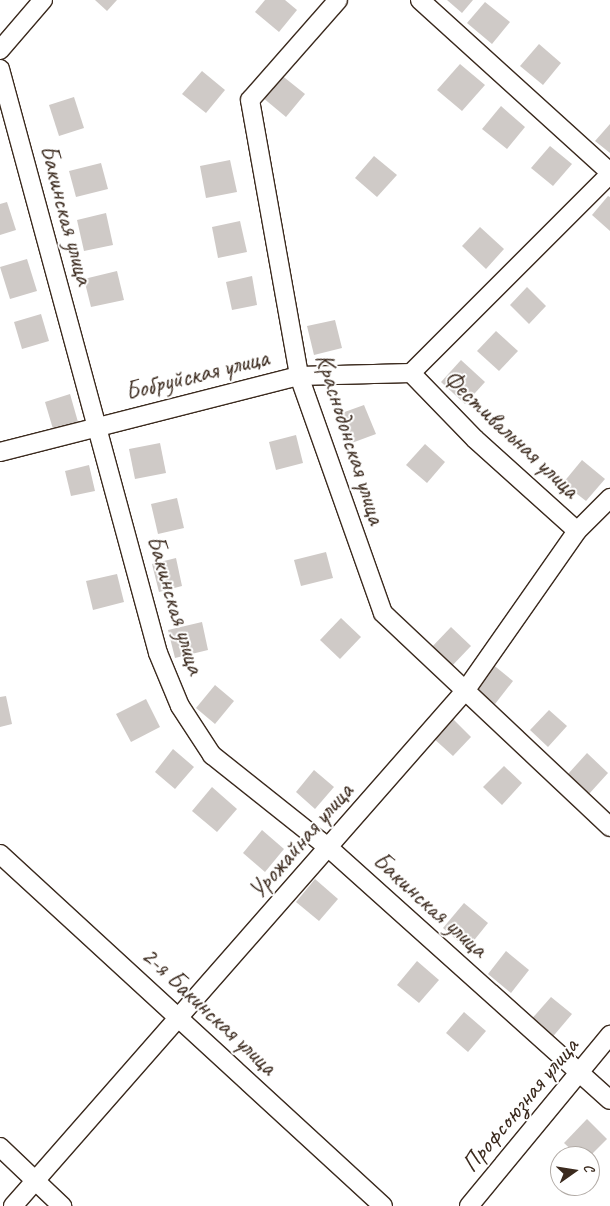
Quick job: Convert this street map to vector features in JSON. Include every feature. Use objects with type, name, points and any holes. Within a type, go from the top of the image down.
[{"type":"street","points":[[0,50],[43,0]]},
{"type":"street","name":"Краснодонская улица","points":[[338,0],[250,100],[299,376],[382,613],[610,827]]},
{"type":"street","points":[[410,373],[610,173],[420,0]]},
{"type":"street","name":"Бакинская улица","points":[[0,69],[99,426],[158,653],[180,706],[212,755],[328,848],[610,1100]]},
{"type":"street","name":"Бобруйская улица","points":[[0,452],[299,376],[410,373]]},
{"type":"street","name":"Фестивальная улица","points":[[410,373],[475,439],[577,531]]},
{"type":"street","name":"Урожайная улица","points":[[14,1206],[464,691],[577,531],[607,507]]},
{"type":"street","name":"2-я Бакинская улица","points":[[0,854],[383,1206]]},
{"type":"street","name":"Профсоюзная улица","points":[[469,1206],[610,1035]]},
{"type":"street","points":[[0,1147],[62,1206]]},
{"type":"building","points":[[95,0],[117,0],[107,11]]},
{"type":"building","points":[[265,0],[285,0],[297,10],[279,32],[255,12]]},
{"type":"building","points":[[447,0],[473,0],[462,13]]},
{"type":"building","points":[[485,2],[510,22],[492,44],[467,23]]},
{"type":"building","points":[[539,44],[561,63],[543,85],[520,66]]},
{"type":"building","points":[[460,64],[485,85],[462,111],[437,90]]},
{"type":"building","points":[[202,71],[225,90],[206,113],[182,94]]},
{"type":"building","points":[[280,74],[305,94],[286,117],[262,97]]},
{"type":"building","points":[[74,97],[84,128],[59,136],[49,105]]},
{"type":"building","points":[[501,106],[525,127],[507,149],[482,129]]},
{"type":"building","points":[[610,124],[610,153],[595,141]]},
{"type":"building","points":[[550,146],[572,164],[553,186],[531,168]]},
{"type":"building","points":[[374,156],[397,175],[377,197],[355,178]]},
{"type":"building","points":[[230,160],[237,192],[206,198],[200,166]]},
{"type":"building","points":[[101,163],[108,189],[76,197],[69,171]]},
{"type":"building","points":[[608,196],[610,197],[610,231],[592,215]]},
{"type":"building","points":[[7,202],[16,230],[0,235],[0,204]]},
{"type":"building","points":[[106,213],[113,245],[84,251],[77,220]]},
{"type":"building","points":[[240,221],[247,252],[218,258],[212,227]]},
{"type":"building","points":[[480,227],[504,249],[486,269],[462,246]]},
{"type":"building","points":[[27,259],[37,291],[10,299],[0,267]]},
{"type":"building","points":[[117,271],[124,300],[91,307],[84,279]]},
{"type":"building","points":[[252,276],[257,305],[232,310],[226,282]]},
{"type":"building","points":[[527,287],[546,306],[529,324],[510,305]]},
{"type":"building","points":[[41,314],[49,341],[22,349],[14,322]]},
{"type":"building","points":[[335,320],[342,348],[314,355],[307,326]]},
{"type":"building","points":[[496,331],[518,351],[499,371],[477,351]]},
{"type":"building","points":[[461,360],[485,382],[465,404],[441,382]]},
{"type":"building","points":[[70,394],[78,422],[53,429],[45,402]]},
{"type":"building","points":[[364,405],[376,434],[349,444],[339,414]]},
{"type":"building","points":[[296,435],[303,463],[276,470],[269,442]]},
{"type":"building","points":[[160,443],[166,473],[135,479],[129,449]]},
{"type":"building","points":[[425,444],[445,462],[427,483],[406,465]]},
{"type":"building","points":[[582,460],[605,479],[586,501],[563,483]]},
{"type":"building","points":[[89,465],[95,491],[71,496],[65,471]]},
{"type":"building","points":[[177,498],[184,528],[158,534],[151,504]]},
{"type":"building","points":[[326,552],[333,578],[301,586],[294,560]]},
{"type":"building","points":[[176,558],[182,586],[159,592],[152,564]]},
{"type":"building","points":[[117,574],[124,602],[93,610],[86,581]]},
{"type":"building","points":[[341,618],[361,637],[340,659],[320,640]]},
{"type":"building","points":[[202,622],[208,650],[175,658],[168,630]]},
{"type":"building","points":[[451,627],[471,646],[449,669],[429,650]]},
{"type":"building","points":[[491,663],[513,681],[495,704],[472,685]]},
{"type":"building","points":[[215,685],[234,701],[215,724],[196,708]]},
{"type":"building","points":[[6,696],[12,724],[0,727],[0,697]]},
{"type":"building","points":[[146,699],[160,727],[131,742],[116,714]]},
{"type":"building","points":[[549,710],[567,726],[548,747],[530,730]]},
{"type":"building","points":[[451,717],[471,737],[453,756],[432,737]]},
{"type":"building","points":[[173,749],[194,767],[175,789],[155,772]]},
{"type":"building","points":[[587,753],[608,773],[589,794],[568,774]]},
{"type":"building","points":[[504,766],[522,783],[502,805],[483,787]]},
{"type":"building","points":[[314,770],[334,787],[315,809],[296,792]]},
{"type":"building","points":[[212,787],[237,809],[217,832],[192,811]]},
{"type":"building","points":[[262,830],[284,849],[265,872],[243,853]]},
{"type":"building","points":[[315,879],[338,899],[319,921],[296,902]]},
{"type":"building","points":[[464,903],[488,923],[467,949],[443,928]]},
{"type":"building","points":[[506,951],[529,970],[511,993],[488,974]]},
{"type":"building","points":[[417,961],[439,980],[419,1003],[397,985]]},
{"type":"building","points":[[551,997],[572,1014],[550,1040],[529,1022]]},
{"type":"building","points":[[464,1012],[486,1031],[468,1052],[446,1033]]},
{"type":"building","points":[[587,1119],[607,1139],[600,1146],[567,1146],[564,1143]]}]
